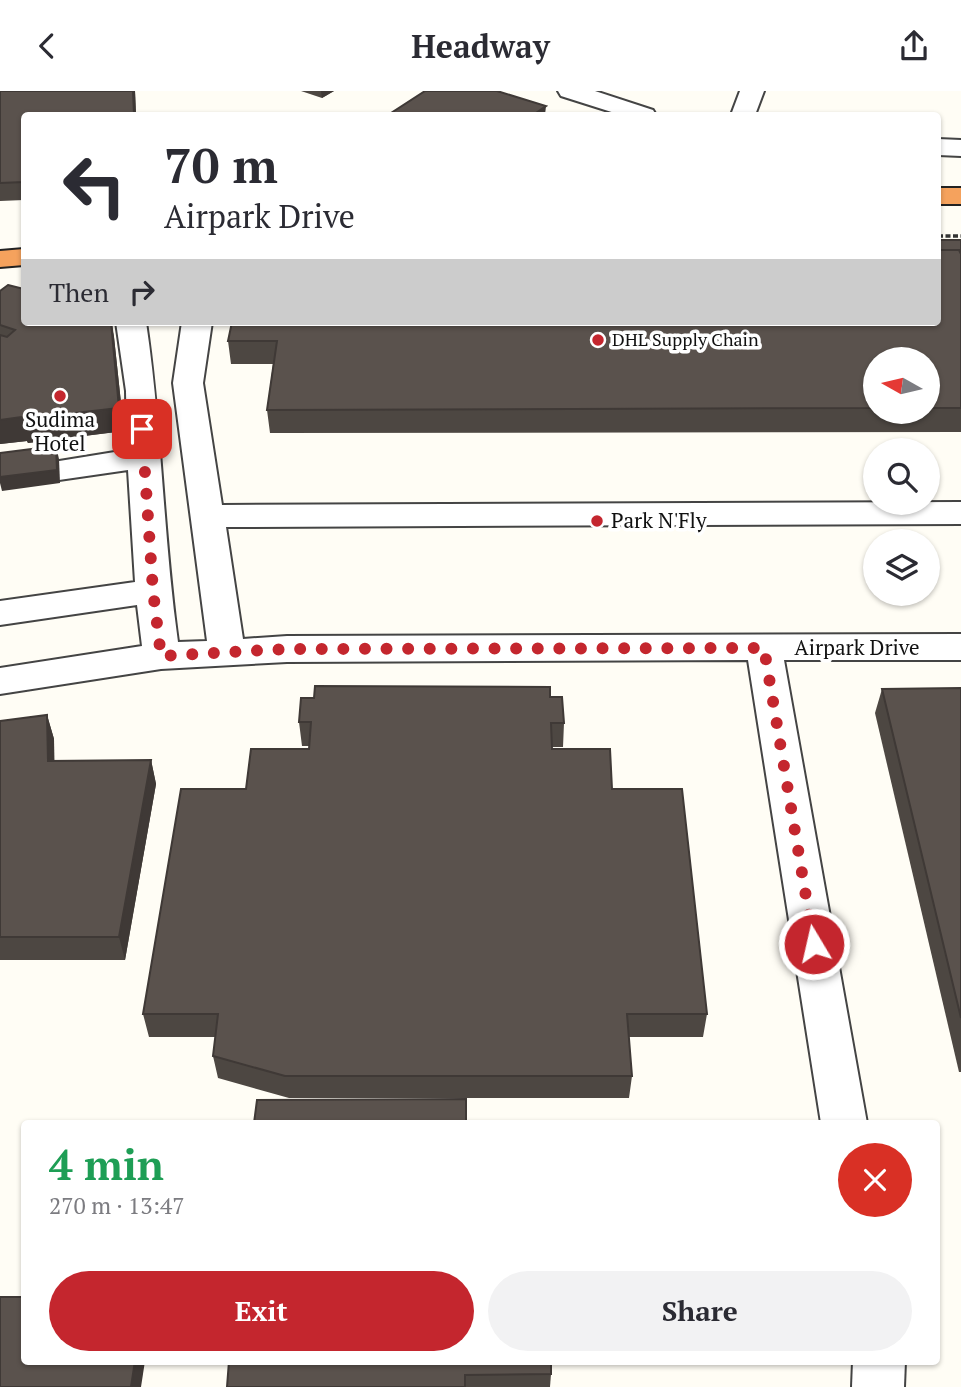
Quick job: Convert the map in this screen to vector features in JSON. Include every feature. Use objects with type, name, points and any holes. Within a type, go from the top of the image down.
[{"type":"highway","points":[[941,196],[961,197]]},
{"type":"highway","points":[[941,218],[961,219]]},
{"type":"highway","points":[[0,236],[21,234]]},
{"type":"highway","points":[[0,259],[21,257]]},
{"type":"street","points":[[570,91],[593,109],[618,112]]},
{"type":"street","points":[[744,112],[752,91]]},
{"type":"street","points":[[941,148],[961,148]]},
{"type":"street","points":[[132,326],[141,391],[153,591],[161,656]]},
{"type":"street","points":[[196,326],[188,383],[227,652]]},
{"type":"street","points":[[59,470],[144,458]]},
{"type":"street","points":[[208,516],[961,513]]},
{"type":"street","points":[[0,613],[153,591]]},
{"type":"street","name":"Airpark Drive","points":[[0,681],[161,656],[286,649],[961,647]]},
{"type":"street","points":[[764,648],[843,1120]]},
{"type":"street","points":[[878,1387],[879,1365]]},
{"type":"path","points":[[941,236],[961,236]]},
{"type":"building","points":[[0,91],[133,91],[134,112],[21,112],[21,182],[0,183]]},
{"type":"building","points":[[425,91],[497,91],[546,106],[537,112],[393,112]]},
{"type":"building","points":[[941,240],[961,240],[961,254],[959,250],[941,250]]},
{"type":"building","name":"DHL Supply Chain","points":[[941,250],[959,250],[961,254],[961,408],[940,408],[940,347],[863,347],[863,408],[267,410],[277,341],[228,341],[231,326],[941,326]]},
{"type":"building","name":"Sudima Hotel","points":[[8,285],[21,288],[21,326],[111,326],[119,408],[0,420],[0,335],[7,337],[15,330],[0,325],[0,291]]},
{"type":"building","points":[[56,446],[57,470],[0,477],[0,453]]},
{"type":"building","points":[[315,686],[550,687],[550,697],[562,697],[564,723],[551,723],[552,749],[610,749],[612,789],[682,789],[707,1014],[627,1014],[632,1076],[285,1076],[213,1056],[218,1014],[143,1014],[181,789],[246,789],[251,749],[309,749],[311,722],[299,722],[301,698],[314,698]]},
{"type":"building","points":[[961,688],[961,1018],[882,689]]},
{"type":"building","points":[[47,715],[48,761],[151,760],[119,937],[0,937],[0,721]]},
{"type":"building","points":[[466,1099],[466,1120],[254,1120],[257,1100]]},
{"type":"building","points":[[0,1297],[21,1297],[21,1365],[134,1365],[131,1387],[0,1387]]},
{"type":"building","points":[[229,1365],[551,1365],[551,1374],[465,1375],[465,1387],[227,1387]]},
{"type":"place","name":"DHL Supply Chain","points":[[598,340]]},
{"type":"place","name":"Sudima Hotel","points":[[60,396]]},
{"type":"place","name":"Park N'Fly","points":[[597,521]]},
{"type":"route","points":[[142,429],[153,591],[161,656],[286,649],[764,648],[814,944]]}]
